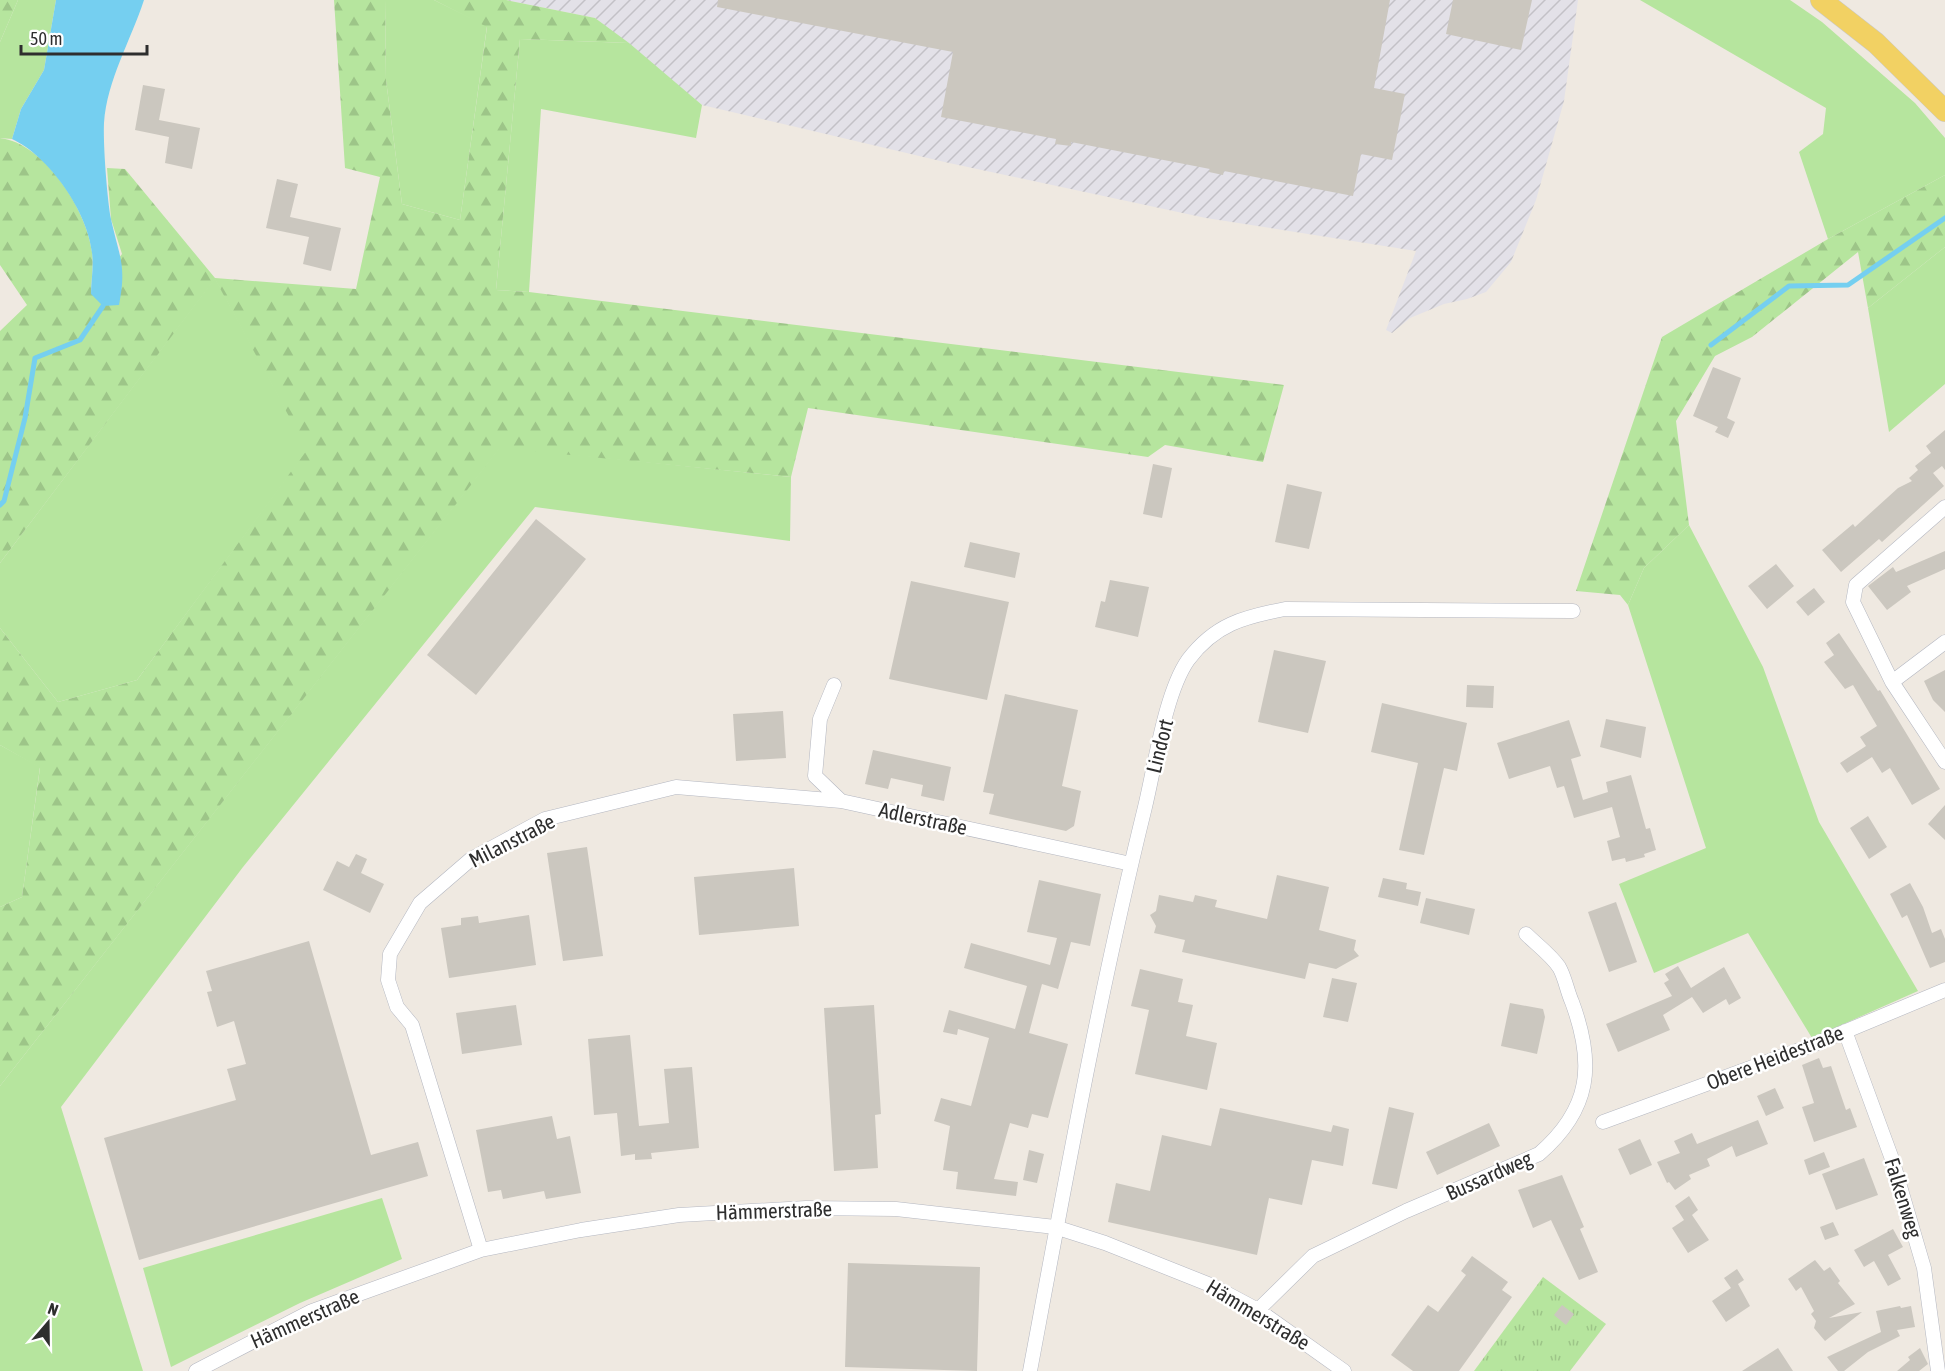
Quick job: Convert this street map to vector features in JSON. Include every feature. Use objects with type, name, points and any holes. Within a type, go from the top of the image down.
[{"type":"main road","points":[[1821,0],[1876,43],[1945,111]]},
{"type":"street","points":[[1945,507],[1856,585],[1853,602],[1892,682],[1945,762]]},
{"type":"street","name":"Lindort","points":[[1030,1371],[1055,1227],[1131,864],[1174,689],[1188,660],[1213,635],[1239,619],[1285,609],[1330,607],[1573,611]]},
{"type":"street","points":[[1892,682],[1945,642]]},
{"type":"street","points":[[834,685],[820,719],[815,776],[842,801]]},
{"type":"street","name":"Milanstraße","points":[[481,1250],[412,1025],[397,1007],[388,980],[390,954],[420,903],[471,859],[545,819],[676,787],[842,801]]},
{"type":"street","name":"Adlerstraße","points":[[842,801],[1131,864]]},
{"type":"street","name":"Bussardweg","points":[[1258,1310],[1313,1256],[1406,1211],[1539,1154],[1557,1139],[1571,1120],[1586,1083],[1580,1025],[1558,967],[1526,934]]},
{"type":"street","name":"Obere Heidestraße","points":[[1603,1122],[1845,1031],[1945,990]]},
{"type":"street","name":"Falkenweg","points":[[1845,1031],[1892,1159],[1924,1268],[1938,1371]]},
{"type":"street","name":"Hämmerstraße","points":[[196,1371],[312,1311],[481,1250],[635,1221],[743,1210],[896,1209],[1055,1227],[1156,1262],[1213,1286],[1258,1310],[1344,1371]]},
{"type":"shaded area","points":[[506,0],[1578,0],[1564,101],[1536,200],[1511,262],[1486,292],[1444,304],[1410,318],[1392,333],[1386,330],[1416,251],[1206,218],[949,163],[702,105],[595,18]]},
{"type":"green space","points":[[0,0],[18,0],[0,42]]},
{"type":"green space","points":[[18,0],[56,0],[44,70],[21,109],[12,139],[0,138],[0,42]]},
{"type":"green space","points":[[334,0],[385,0],[386,80],[402,204],[460,220],[487,27],[434,0],[506,0],[595,18],[629,43],[520,39],[496,290],[529,292],[1284,385],[1263,462],[1165,445],[1148,457],[808,408],[791,477],[500,448],[0,1086],[0,907],[22,897],[40,768],[0,745],[0,628],[58,702],[137,680],[307,450],[215,279],[0,563],[0,331],[27,305],[0,265],[0,138],[16,143],[32,152],[61,181],[72,199],[82,217],[92,252],[91,294],[122,254],[111,219],[107,168],[125,169],[215,278],[356,289],[380,177],[345,168]]},
{"type":"green space","points":[[385,0],[434,0],[487,26],[460,220],[402,204],[386,80]]},
{"type":"green space","points":[[1640,0],[1790,0],[1822,22],[1915,103],[1945,138],[1945,175],[1828,239],[1799,152],[1823,134],[1826,108]]},
{"type":"green space","points":[[520,39],[629,43],[702,105],[696,138],[541,109],[529,292],[496,290]]},
{"type":"green space","points":[[1945,175],[1945,247],[1868,308],[1858,252],[1752,337],[1715,356],[1676,421],[1689,525],[1644,568],[1628,605],[1620,595],[1576,591],[1662,337],[1828,239]]},
{"type":"green space","points":[[1945,247],[1945,384],[1889,432],[1868,308]]},
{"type":"green space","points":[[215,278],[308,450],[137,680],[58,702],[0,628],[0,563]]},
{"type":"green space","points":[[500,447],[791,477],[790,541],[535,507],[243,867],[61,1107],[143,1371],[0,1371],[0,1086]]},
{"type":"green space","points":[[1689,525],[1763,667],[1819,822],[1918,991],[1812,1038],[1748,933],[1654,973],[1619,884],[1706,848],[1628,605],[1644,568]]},
{"type":"green space","points":[[0,745],[40,767],[22,897],[0,907]]},
{"type":"green space","points":[[382,1198],[402,1259],[300,1303],[171,1367],[143,1268]]},
{"type":"green space","points":[[1543,1277],[1606,1324],[1570,1371],[1474,1371]]},
{"type":"water","points":[[56,0],[144,0],[110,91],[104,123],[111,219],[122,270],[119,305],[103,306],[91,294],[93,258],[89,237],[75,203],[40,158],[12,139],[21,109],[44,70]]},
{"type":"building","points":[[718,0],[1390,0],[1374,88],[1405,94],[1392,160],[1361,154],[1353,196],[1224,171],[1223,175],[1209,172],[1210,169],[1071,142],[1071,146],[1055,144],[1056,139],[941,117],[953,52],[717,7]]},
{"type":"building","points":[[1453,0],[1532,0],[1521,50],[1446,34]]},
{"type":"building","points":[[143,85],[165,89],[159,120],[200,128],[192,169],[165,163],[169,137],[135,130]]},
{"type":"building","points":[[277,179],[298,184],[290,217],[341,228],[331,271],[303,264],[309,237],[266,228]]},
{"type":"building","points":[[1713,367],[1741,378],[1727,418],[1735,422],[1728,438],[1715,432],[1718,427],[1693,416]]},
{"type":"building","points":[[1945,430],[1945,470],[1942,466],[1933,473],[1944,486],[1882,542],[1879,539],[1841,572],[1822,550],[1853,524],[1855,527],[1898,488],[1912,481],[1909,478],[1918,470],[1915,466],[1931,453],[1926,446]]},
{"type":"building","points":[[1153,464],[1172,468],[1162,518],[1143,514]]},
{"type":"building","points":[[1287,484],[1322,492],[1309,549],[1275,542]]},
{"type":"building","points":[[536,519],[586,559],[476,695],[427,655]]},
{"type":"building","points":[[970,542],[1020,553],[1015,578],[964,567]]},
{"type":"building","points":[[1945,551],[1945,569],[1907,586],[1911,592],[1887,610],[1868,586],[1893,567],[1896,572]]},
{"type":"building","points":[[1776,564],[1794,586],[1767,609],[1748,586]]},
{"type":"building","points":[[1110,580],[1149,587],[1138,637],[1095,627],[1101,601],[1105,602]]},
{"type":"building","points":[[911,581],[1009,602],[987,700],[889,679]]},
{"type":"building","points":[[1814,588],[1825,602],[1808,616],[1796,602]]},
{"type":"building","points":[[1839,633],[1878,691],[1880,690],[1940,789],[1912,805],[1890,768],[1882,773],[1872,757],[1847,773],[1840,763],[1866,746],[1860,737],[1877,726],[1853,685],[1845,689],[1824,662],[1834,655],[1826,643]]},
{"type":"building","points":[[1274,650],[1326,661],[1308,733],[1258,722]]},
{"type":"building","points":[[1945,670],[1945,712],[1933,700],[1924,681]]},
{"type":"building","points":[[1467,685],[1494,686],[1493,708],[1466,707]]},
{"type":"building","points":[[1005,694],[1078,710],[1062,786],[1081,791],[1074,826],[1066,831],[989,814],[994,794],[983,792]]},
{"type":"building","points":[[1382,703],[1467,723],[1457,771],[1444,768],[1424,855],[1399,850],[1418,763],[1371,752]]},
{"type":"building","points":[[783,711],[786,758],[736,761],[733,714]]},
{"type":"building","points":[[1606,719],[1646,727],[1641,758],[1600,747]]},
{"type":"building","points":[[1569,720],[1581,756],[1571,759],[1583,800],[1608,792],[1606,782],[1631,775],[1646,829],[1650,828],[1656,850],[1644,854],[1645,857],[1626,862],[1625,858],[1612,861],[1607,841],[1620,837],[1612,807],[1574,818],[1564,786],[1557,788],[1550,766],[1509,779],[1497,743]]},
{"type":"building","points":[[873,750],[951,767],[944,801],[921,796],[923,785],[891,778],[888,789],[865,784]]},
{"type":"building","points":[[1945,805],[1945,840],[1928,824]]},
{"type":"building","points":[[1868,816],[1887,847],[1869,859],[1850,828]]},
{"type":"building","points":[[587,847],[603,956],[563,961],[547,853]]},
{"type":"building","points":[[356,854],[367,859],[361,873],[384,884],[370,913],[323,890],[337,861],[349,867]]},
{"type":"building","points":[[794,868],[799,926],[699,935],[694,877]]},
{"type":"building","points":[[1277,875],[1329,887],[1319,930],[1356,940],[1354,950],[1359,956],[1336,969],[1309,963],[1305,979],[1182,952],[1185,940],[1154,933],[1156,926],[1150,915],[1156,911],[1159,895],[1193,902],[1195,895],[1217,900],[1215,907],[1267,919]]},
{"type":"building","points":[[1383,878],[1407,883],[1406,889],[1421,892],[1418,906],[1378,897]]},
{"type":"building","points":[[1039,880],[1101,894],[1090,946],[1071,942],[1058,989],[1042,984],[1029,1033],[1068,1044],[1048,1118],[1032,1114],[1028,1128],[1010,1123],[994,1179],[1018,1182],[1016,1196],[956,1189],[958,1172],[943,1170],[950,1126],[934,1121],[941,1098],[971,1106],[989,1038],[958,1029],[957,1035],[943,1032],[949,1010],[1015,1029],[1027,986],[964,968],[971,943],[1050,965],[1057,938],[1027,932]]},
{"type":"building","points":[[1910,883],[1923,907],[1932,933],[1941,929],[1945,939],[1945,962],[1930,968],[1907,915],[1902,918],[1890,894]]},
{"type":"building","points":[[1426,898],[1475,909],[1469,935],[1420,923]]},
{"type":"building","points":[[1616,902],[1637,962],[1609,972],[1588,912]]},
{"type":"building","points":[[529,915],[536,965],[449,978],[441,928],[461,925],[461,918],[478,916],[479,923]]},
{"type":"building","points":[[309,941],[371,1155],[418,1142],[428,1176],[139,1260],[104,1138],[236,1100],[227,1069],[246,1064],[234,1021],[217,1027],[207,992],[212,991],[206,971]]},
{"type":"building","points":[[1678,966],[1691,988],[1724,967],[1741,998],[1729,1005],[1726,999],[1703,1013],[1692,997],[1663,1015],[1670,1030],[1618,1052],[1606,1024],[1672,996],[1664,983],[1669,980],[1665,974]]},
{"type":"building","points":[[1140,969],[1183,979],[1178,1002],[1193,1005],[1186,1036],[1217,1043],[1207,1090],[1135,1074],[1149,1010],[1131,1006]]},
{"type":"building","points":[[1332,978],[1357,983],[1348,1022],[1323,1017]]},
{"type":"building","points":[[1510,1003],[1543,1009],[1545,1017],[1537,1054],[1501,1046]]},
{"type":"building","points":[[516,1005],[522,1045],[462,1054],[456,1013]]},
{"type":"building","points":[[874,1005],[881,1114],[875,1115],[878,1168],[834,1171],[824,1008]]},
{"type":"building","points":[[630,1035],[639,1126],[669,1123],[664,1069],[692,1067],[699,1148],[651,1153],[652,1159],[635,1160],[635,1154],[621,1156],[617,1113],[594,1115],[588,1039]]},
{"type":"building","points":[[1819,1058],[1823,1068],[1831,1066],[1846,1110],[1850,1108],[1857,1127],[1814,1142],[1802,1107],[1814,1103],[1802,1065]]},
{"type":"building","points":[[1775,1088],[1784,1108],[1766,1116],[1757,1096]]},
{"type":"building","points":[[1389,1107],[1414,1113],[1397,1189],[1372,1184]]},
{"type":"building","points":[[1220,1108],[1331,1132],[1333,1125],[1349,1129],[1343,1166],[1312,1160],[1302,1205],[1269,1198],[1257,1255],[1108,1222],[1116,1183],[1150,1191],[1162,1135],[1211,1146]]},
{"type":"building","points":[[552,1116],[557,1139],[570,1136],[581,1193],[546,1199],[544,1191],[503,1199],[501,1190],[488,1192],[476,1130]]},
{"type":"building","points":[[1758,1120],[1768,1144],[1736,1157],[1732,1146],[1707,1159],[1710,1166],[1689,1175],[1691,1179],[1675,1190],[1669,1182],[1667,1183],[1657,1162],[1680,1153],[1674,1141],[1692,1133],[1697,1144]]},
{"type":"building","points":[[1489,1123],[1500,1146],[1437,1175],[1426,1152]]},
{"type":"building","points":[[1640,1139],[1652,1165],[1630,1175],[1618,1149]]},
{"type":"building","points":[[1029,1150],[1044,1154],[1037,1183],[1023,1180]]},
{"type":"building","points":[[1824,1152],[1830,1167],[1809,1175],[1804,1160]]},
{"type":"building","points":[[1864,1158],[1878,1195],[1836,1210],[1822,1174]]},
{"type":"building","points":[[1562,1175],[1584,1227],[1580,1229],[1598,1272],[1579,1280],[1551,1220],[1533,1228],[1518,1190]]},
{"type":"building","points":[[1689,1196],[1698,1210],[1692,1215],[1709,1240],[1688,1253],[1672,1228],[1684,1220],[1675,1206]]},
{"type":"building","points":[[1833,1222],[1839,1235],[1825,1240],[1820,1227]]},
{"type":"building","points":[[1893,1229],[1903,1247],[1888,1255],[1901,1279],[1888,1286],[1874,1261],[1864,1267],[1854,1250]]},
{"type":"building","points":[[1472,1256],[1508,1282],[1502,1290],[1512,1297],[1459,1371],[1413,1371],[1391,1355],[1428,1305],[1438,1312],[1466,1275],[1461,1271]]},
{"type":"building","points":[[1815,1260],[1824,1271],[1830,1267],[1840,1281],[1838,1283],[1855,1304],[1829,1318],[1862,1312],[1825,1341],[1814,1328],[1816,1321],[1811,1314],[1814,1311],[1801,1287],[1796,1291],[1788,1279]]},
{"type":"building","points":[[848,1263],[980,1267],[977,1371],[845,1367]]},
{"type":"building","points":[[1737,1269],[1744,1280],[1738,1284],[1750,1306],[1726,1322],[1712,1301],[1731,1288],[1724,1278]]},
{"type":"building","points":[[1562,1305],[1574,1314],[1566,1325],[1554,1315]]},
{"type":"building","points":[[1900,1306],[1901,1308],[1911,1306],[1915,1327],[1897,1330],[1900,1336],[1868,1352],[1844,1371],[1838,1371],[1827,1357],[1881,1332],[1876,1311]]},
{"type":"building","points":[[1778,1348],[1793,1371],[1742,1371]]},
{"type":"building","points":[[1920,1348],[1928,1364],[1919,1371],[1897,1371],[1910,1360],[1908,1357]]},
{"type":"waterway","points":[[1711,345],[1789,286],[1848,285],[1945,218]]},
{"type":"waterway","points":[[0,505],[4,501],[25,418],[35,358],[80,340],[103,306]]}]
